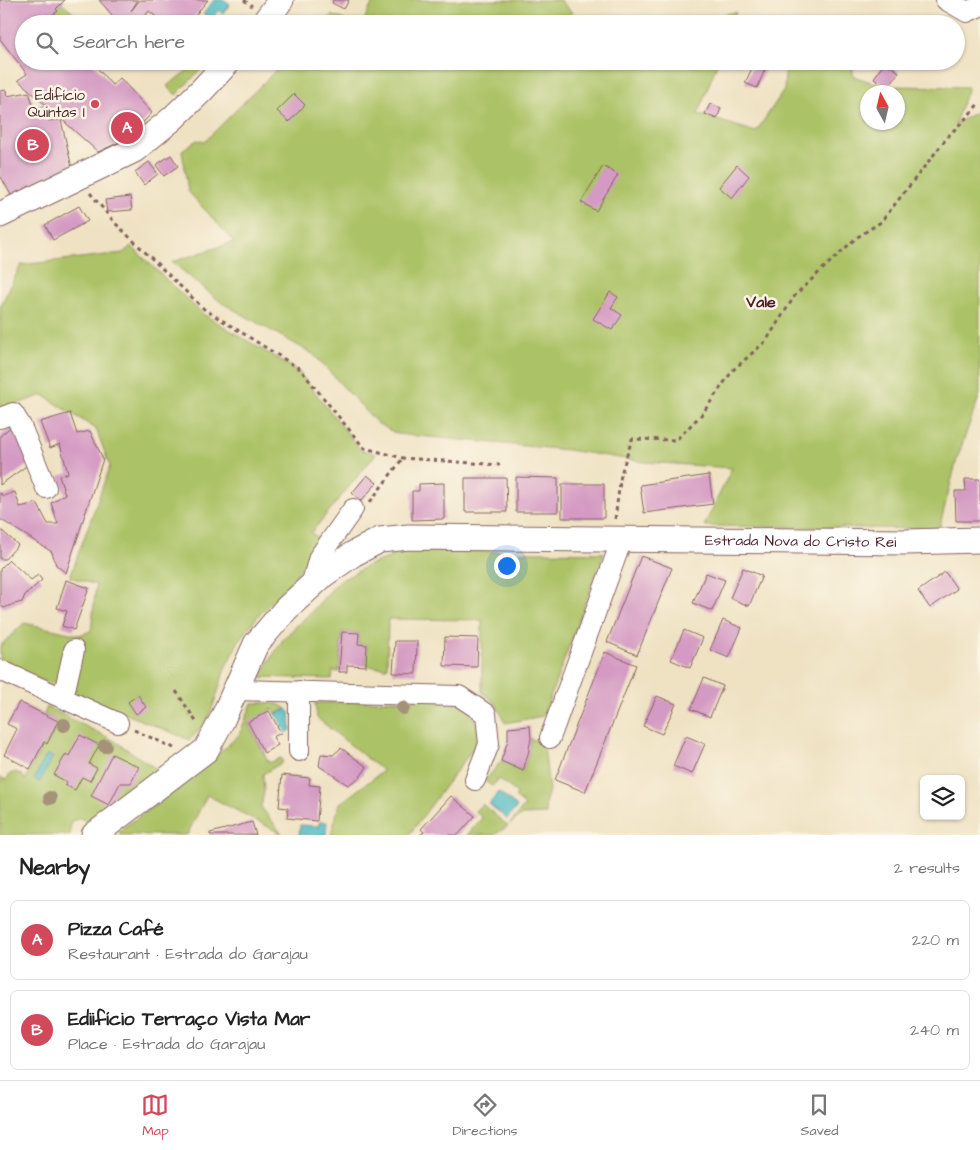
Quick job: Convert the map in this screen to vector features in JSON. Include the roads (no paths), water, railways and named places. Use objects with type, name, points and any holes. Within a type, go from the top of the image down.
[{"type":"street","points":[[270,15],[281,0]]},
{"type":"street","points":[[946,0],[967,12],[980,6]]},
{"type":"street","points":[[0,216],[134,150],[172,119],[221,70]]},
{"type":"street","points":[[0,418],[13,413],[21,426],[46,488]]},
{"type":"street","points":[[311,586],[319,557],[353,509]]},
{"type":"street","name":"Estrada Nova do Cristo Rei","points":[[96,835],[222,720],[256,644],[286,609],[323,575],[353,554],[380,540],[409,537],[906,542],[980,540]]},
{"type":"street","points":[[550,738],[617,539]]},
{"type":"street","points":[[63,698],[74,650]]},
{"type":"street","points":[[0,670],[118,723]]},
{"type":"street","points":[[235,690],[459,696],[486,714],[489,744],[475,780]]},
{"type":"street","points":[[299,691],[299,751]]},
{"type":"water","points":[[214,0],[225,0],[230,4],[223,14],[218,10],[215,15],[203,14]]},
{"type":"water","points":[[287,709],[290,712],[291,730],[286,733],[276,714]]},
{"type":"water","points":[[47,754],[53,757],[40,782],[34,779]]},
{"type":"water","points":[[499,792],[517,807],[507,819],[489,804]]},
{"type":"water","points":[[319,822],[327,822],[326,835],[299,835],[300,825],[319,826]]},
{"type":"place","name":"Edifício Quintas I","points":[[95,104]]},
{"type":"place","name":"Pizza Café","points":[[127,128]]},
{"type":"place","name":"Ediifício Terraço Vista Mar","points":[[33,145]]},
{"type":"district","name":"Vale","points":[[761,301]]}]
